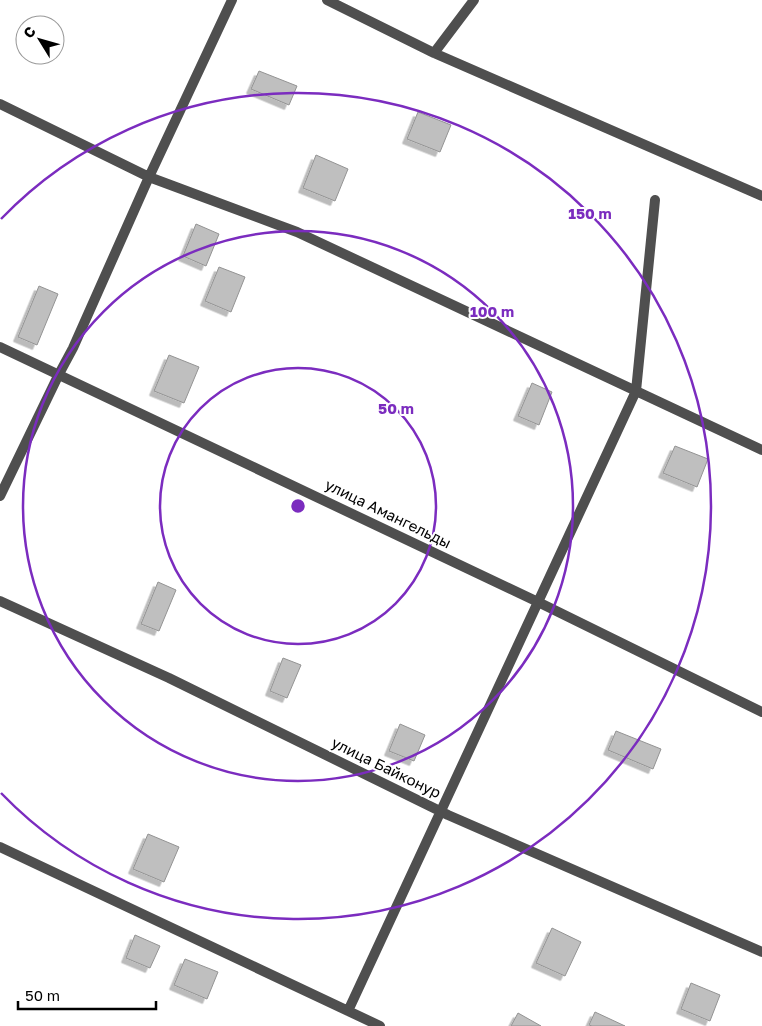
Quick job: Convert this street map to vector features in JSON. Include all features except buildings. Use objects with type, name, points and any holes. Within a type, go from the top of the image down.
[{"type":"street","points":[[0,496],[73,348],[149,177],[232,0]]},
{"type":"street","points":[[327,0],[434,53],[762,196]]},
{"type":"street","points":[[434,53],[474,0]]},
{"type":"street","points":[[0,104],[149,177],[297,232],[762,450]]},
{"type":"street","points":[[348,1011],[636,391],[655,200]]},
{"type":"street","name":"улица Амангельды","points":[[0,347],[538,602],[762,712]]},
{"type":"street","name":"улица Байконур","points":[[0,602],[169,678],[441,812],[762,952]]},
{"type":"street","points":[[0,847],[380,1026]]}]
